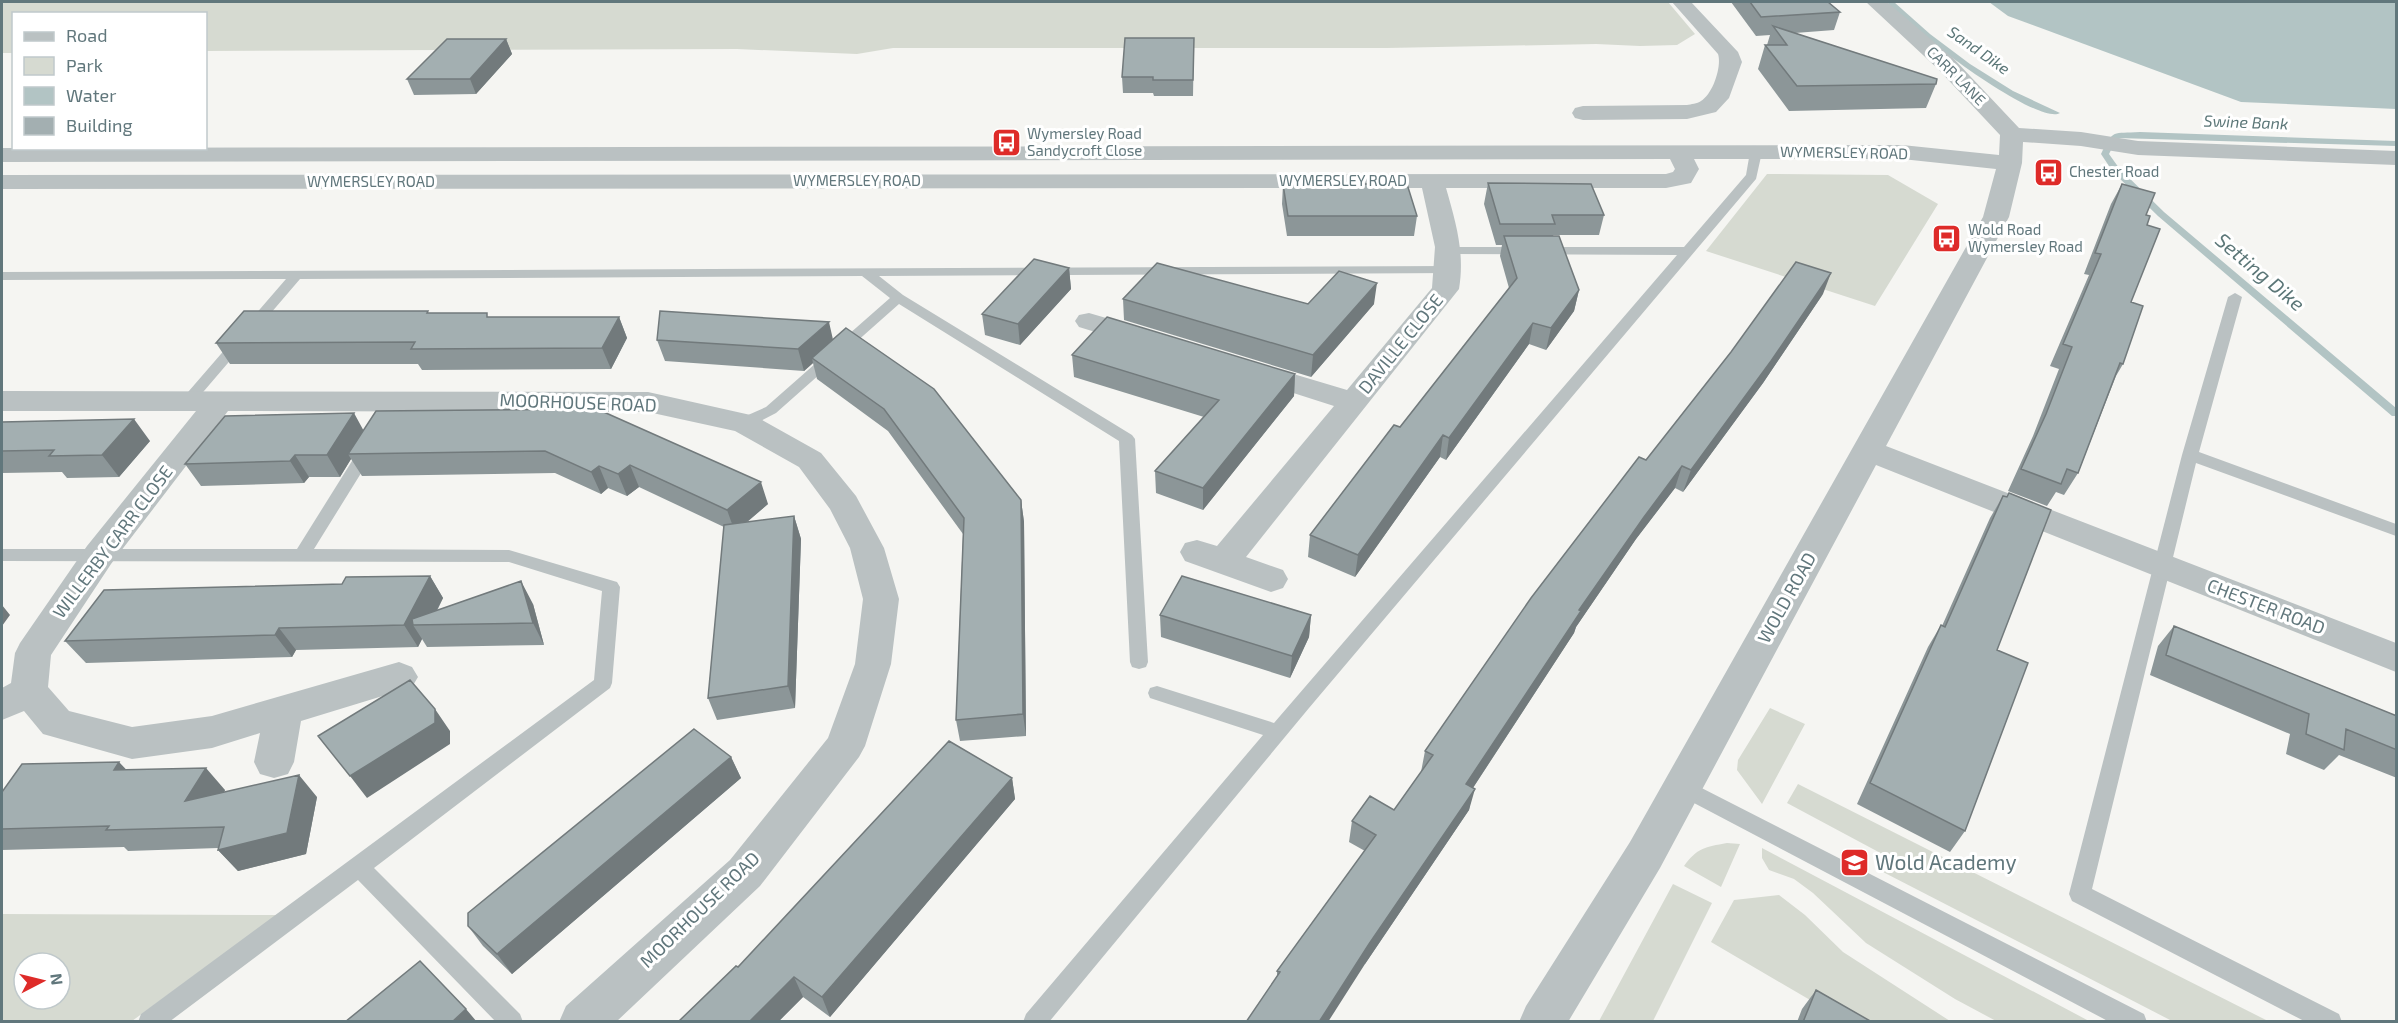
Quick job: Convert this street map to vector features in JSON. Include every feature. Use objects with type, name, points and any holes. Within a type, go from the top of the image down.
[{"type":"street","points":[[1583,113],[1687,112],[1708,107],[1718,98],[1731,62],[1728,52],[1681,2]]},
{"type":"street","name":"CARR LANE","points":[[1876,2],[1946,64],[2011,148]]},
{"type":"street","points":[[1623,114],[1641,152]]},
{"type":"street","points":[[2011,148],[2094,140],[2138,148],[2397,158]]},
{"type":"street","name":"WYMERSLEY ROAD","points":[[2,155],[1902,152],[2011,148]]},
{"type":"street","name":"WOLD ROAD","points":[[1542,1022],[1645,855],[1996,217],[2011,148]]},
{"type":"street","name":"WYMERSLEY ROAD","points":[[2,182],[1666,181],[1682,178],[1687,169],[1678,152]]},
{"type":"street","points":[[1431,180],[1450,260]]},
{"type":"street","name":"DAVILLE CLOSE","points":[[1271,579],[1210,556],[1355,402],[1445,289],[1450,260]]},
{"type":"street","points":[[1089,322],[1167,345]]},
{"type":"street","name":"DAVILLE CLOSE","points":[[1222,362],[1355,402]]},
{"type":"street","name":"MOORHOUSE ROAD","points":[[2,401],[203,402],[387,418],[563,400],[648,402],[744,423],[810,460],[844,504],[867,548],[881,599],[873,664],[845,746],[745,873],[582,1022]]},
{"type":"street","name":"WILLERBY CARR CLOSE","points":[[203,402],[33,653],[15,698],[57,723],[132,743],[212,732],[399,677]]},
{"type":"street","name":"CHESTER ROAD","points":[[1869,451],[2397,658]]},
{"type":"street","points":[[274,762],[283,712]]},
{"type":"lane","points":[[1034,1022],[1752,176],[1756,152]]},
{"type":"lane","points":[[2,276],[865,272],[1450,260],[1688,251]]},
{"type":"lane","points":[[865,272],[898,298],[1127,439],[1139,662]]},
{"type":"lane","points":[[203,402],[297,274]]},
{"type":"lane","points":[[2235,297],[2190,455],[2080,894],[2331,1022]]},
{"type":"lane","points":[[744,423],[771,410],[898,298]]},
{"type":"lane","points":[[302,555],[387,418]]},
{"type":"lane","points":[[2190,455],[2397,530]]},
{"type":"lane","points":[[2,555],[509,556],[611,587],[603,683],[149,1022]]},
{"type":"lane","points":[[1156,693],[1278,732]]},
{"type":"lane","points":[[1682,787],[2136,1022]]},
{"type":"lane","points":[[359,867],[513,1022]]},
{"type":"green space","points":[[2,2],[1668,2],[1695,34],[1677,45],[1640,46],[1596,44],[1387,48],[893,48],[857,54],[737,49],[207,51],[207,12],[12,12],[12,53],[2,53]]},
{"type":"green space","points":[[1767,174],[1888,175],[1938,204],[1875,306],[1706,251]]},
{"type":"green space","points":[[1770,708],[1805,724],[1762,804],[1737,770],[1738,760]]},
{"type":"green space","points":[[1798,784],[2268,1021],[2172,1021],[1883,872],[1886,856],[1787,803]]},
{"type":"green space","points":[[1727,843],[1740,844],[1721,887],[1684,866],[1693,855],[1702,849]]},
{"type":"green space","points":[[1762,848],[2089,1021],[1996,1021],[1955,999],[1866,943],[1813,893],[1794,879],[1769,870],[1762,858]]},
{"type":"green space","points":[[1673,884],[1712,903],[1653,1021],[1599,1021]]},
{"type":"green space","points":[[1779,895],[1805,915],[1843,952],[1950,1021],[1846,1021],[1711,942],[1734,900]]},
{"type":"green space","points":[[2,914],[277,915],[132,1021],[2,1022]]},
{"type":"water","points":[[1989,2],[2396,2],[2396,109],[2241,102],[2008,16]]},
{"type":"building","points":[[1750,2],[1828,2],[1840,12],[1761,17]]},
{"type":"building","points":[[1773,26],[1937,79],[1936,84],[1797,86],[1765,45],[1787,45]]},
{"type":"building","points":[[1125,38],[1194,38],[1193,80],[1122,77]]},
{"type":"building","points":[[447,39],[506,39],[470,79],[407,79]]},
{"type":"building","points":[[1488,183],[1591,184],[1604,215],[1552,215],[1555,224],[1500,224]]},
{"type":"building","points":[[1283,184],[1407,184],[1417,216],[1288,216]]},
{"type":"building","points":[[2122,184],[2155,193],[2146,215],[2150,216],[2147,225],[2160,229],[2131,302],[2143,306],[2123,364],[2120,363],[2078,473],[2067,469],[2061,484],[2021,469],[2046,414],[2072,347],[2063,344],[2101,254],[2095,253]]},
{"type":"building","points":[[1504,236],[1559,236],[1579,290],[1551,328],[1533,323],[1449,438],[1443,435],[1358,555],[1310,535],[1394,425],[1400,427],[1517,278]]},
{"type":"building","points":[[1034,259],[1069,268],[1018,324],[982,314]]},
{"type":"building","points":[[1796,262],[1831,273],[1771,361],[1691,470],[1682,466],[1579,610],[1581,611],[1466,784],[1475,789],[1369,944],[1319,1022],[1246,1022],[1280,972],[1277,971],[1376,835],[1352,821],[1370,796],[1394,810],[1433,755],[1425,751],[1531,598],[1639,457],[1646,460],[1731,352]]},
{"type":"building","points":[[1157,263],[1308,304],[1339,271],[1377,283],[1313,355],[1123,299]]},
{"type":"building","points":[[244,311],[428,311],[427,313],[487,313],[487,317],[619,317],[602,348],[411,349],[415,342],[216,343]]},
{"type":"building","points":[[660,311],[829,322],[798,349],[657,340]]},
{"type":"building","points":[[1107,317],[1295,374],[1203,488],[1155,471],[1219,400],[1072,355]]},
{"type":"building","points":[[846,328],[934,389],[1021,500],[1023,714],[956,720],[964,518],[884,409],[812,358]]},
{"type":"building","points":[[597,409],[761,482],[727,510],[630,465],[618,474],[599,466],[591,472],[545,451],[348,454],[376,411]]},
{"type":"building","points":[[354,413],[327,455],[295,455],[290,461],[185,464],[225,416]]},
{"type":"building","points":[[134,419],[102,455],[49,456],[54,450],[2,451],[2,422]]},
{"type":"building","points":[[2009,493],[2051,510],[1997,650],[2028,663],[1965,831],[1870,783],[1941,625],[1945,627],[2003,496],[2007,497]]},
{"type":"building","points":[[794,516],[788,686],[708,698],[724,525]]},
{"type":"building","points":[[430,576],[404,625],[279,628],[275,635],[65,641],[104,590],[342,584],[346,577]]},
{"type":"building","points":[[1182,576],[1311,615],[1292,656],[1160,615]]},
{"type":"building","points":[[521,581],[533,623],[413,625],[412,619]]},
{"type":"building","points":[[2174,626],[2397,716],[2397,750],[2346,729],[2344,750],[2306,734],[2309,714],[2166,655]]},
{"type":"building","points":[[410,680],[435,709],[435,723],[350,776],[318,736]]},
{"type":"building","points":[[694,729],[731,757],[497,954],[468,926],[468,913]]},
{"type":"building","points":[[949,741],[1012,778],[822,997],[794,977],[749,1022],[678,1022],[736,966],[738,967]]},
{"type":"building","points":[[119,762],[114,770],[206,768],[185,801],[299,775],[287,833],[218,850],[224,827],[106,830],[109,826],[2,829],[2,792],[22,764]]},
{"type":"building","points":[[420,961],[466,1009],[452,1022],[345,1022]]},
{"type":"building","points":[[1816,990],[1872,1022],[1803,1022]]},
{"type":"waterway","name":"Sand Dike","points":[[1890,2],[1968,66],[2010,93],[2056,113]]},
{"type":"waterway","name":"Setting Dike","points":[[2396,143],[2140,135],[2114,136],[2105,154],[2116,170],[2161,214],[2396,413]]},
{"type":"place","name":"Wymersley Road Sandycroft Close","points":[[1006,143]]},
{"type":"place","name":"Chester Road","points":[[2048,172]]},
{"type":"place","name":"Wold Road Wymersley Road","points":[[1947,239]]},
{"type":"place","name":"Wold Academy","points":[[1854,863]]},
{"type":"water label","name":"Swine Bank","points":[[2246,122]]}]
